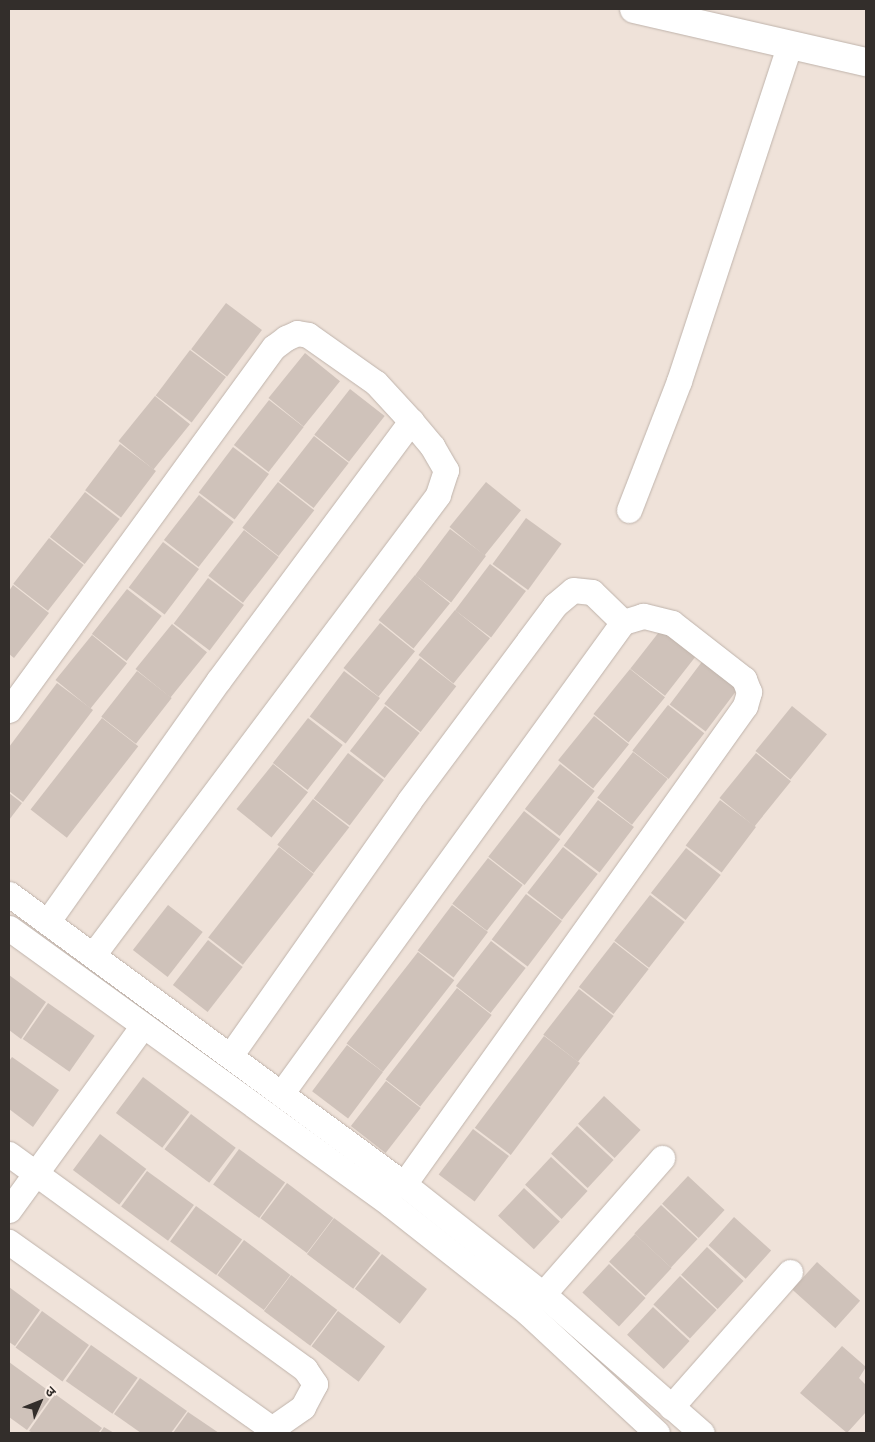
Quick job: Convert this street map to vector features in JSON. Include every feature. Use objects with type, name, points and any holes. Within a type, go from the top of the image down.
[{"type":"street","points":[[634,9],[866,62]]},
{"type":"street","points":[[629,510],[679,381],[790,44]]},
{"type":"street","points":[[9,710],[274,347],[286,338],[297,333],[308,334],[376,384],[432,446],[446,470],[438,496],[93,955]]},
{"type":"street","points":[[48,921],[218,681],[411,421]]},
{"type":"street","points":[[230,1056],[409,801],[555,605],[573,590],[592,592],[623,622]]},
{"type":"street","points":[[281,1094],[623,622],[642,616],[672,623],[744,679],[749,692],[745,706],[404,1184]]},
{"type":"street","points":[[9,894],[404,1184],[543,1294],[702,1433]]},
{"type":"street","points":[[9,928],[391,1205],[528,1312],[657,1433]]},
{"type":"street","points":[[9,1210],[142,1026]]},
{"type":"street","points":[[9,1154],[305,1369],[315,1384],[303,1407],[272,1429],[9,1242]]},
{"type":"street","points":[[543,1294],[662,1158]]},
{"type":"street","points":[[672,1407],[790,1272]]},
{"type":"building","points":[[226,303],[262,330],[227,376],[191,349]]},
{"type":"building","points":[[190,350],[226,377],[192,423],[156,396]]},
{"type":"building","points":[[305,353],[340,381],[303,426],[268,398]]},
{"type":"building","points":[[350,389],[385,416],[349,462],[314,435]]},
{"type":"building","points":[[155,396],[190,424],[153,469],[118,441]]},
{"type":"building","points":[[269,400],[304,427],[269,472],[234,445]]},
{"type":"building","points":[[314,436],[349,463],[314,508],[279,481]]},
{"type":"building","points":[[120,444],[156,471],[121,517],[85,490]]},
{"type":"building","points":[[233,447],[269,474],[235,520],[199,493]]},
{"type":"building","points":[[278,482],[314,510],[279,556],[242,528]]},
{"type":"building","points":[[486,482],[521,510],[484,555],[449,527]]},
{"type":"building","points":[[85,492],[120,519],[85,564],[50,537]]},
{"type":"building","points":[[199,495],[234,522],[199,567],[164,540]]},
{"type":"building","points":[[526,518],[562,544],[528,590],[492,564]]},
{"type":"building","points":[[450,529],[486,556],[451,602],[415,575]]},
{"type":"building","points":[[244,530],[279,557],[243,603],[208,576]]},
{"type":"building","points":[[49,538],[84,565],[48,611],[13,584]]},
{"type":"building","points":[[163,542],[199,569],[165,615],[129,588]]},
{"type":"building","points":[[490,564],[526,591],[491,637],[455,610]]},
{"type":"building","points":[[415,575],[450,603],[413,648],[378,620]]},
{"type":"building","points":[[208,578],[244,605],[210,651],[174,624]]},
{"type":"building","points":[[13,585],[49,613],[14,658],[9,654],[9,591]]},
{"type":"building","points":[[127,589],[162,616],[127,661],[92,634]]},
{"type":"building","points":[[455,610],[490,638],[453,683],[418,655]]},
{"type":"building","points":[[380,623],[415,651],[378,696],[343,668]]},
{"type":"building","points":[[666,623],[701,650],[665,696],[630,669]]},
{"type":"building","points":[[172,624],[207,652],[170,697],[135,669]]},
{"type":"building","points":[[92,635],[127,663],[90,708],[55,680]]},
{"type":"building","points":[[420,658],[456,686],[421,732],[384,704]]},
{"type":"building","points":[[704,659],[740,686],[706,732],[670,705]]},
{"type":"building","points":[[630,669],[665,697],[628,742],[593,714]]},
{"type":"building","points":[[137,671],[172,698],[136,744],[101,717]]},
{"type":"building","points":[[344,671],[380,698],[346,744],[310,717]]},
{"type":"building","points":[[57,683],[93,710],[23,802],[9,791],[9,747]]},
{"type":"building","points":[[668,705],[704,733],[669,779],[632,751]]},
{"type":"building","points":[[385,706],[420,733],[385,778],[350,751]]},
{"type":"building","points":[[792,706],[827,734],[790,779],[755,751]]},
{"type":"building","points":[[594,716],[629,744],[593,789],[558,760]]},
{"type":"building","points":[[102,718],[138,746],[67,838],[31,809]]},
{"type":"building","points":[[308,718],[343,745],[308,790],[273,763]]},
{"type":"building","points":[[633,752],[668,779],[632,825],[597,798]]},
{"type":"building","points":[[348,753],[384,780],[350,826],[314,799]]},
{"type":"building","points":[[756,753],[791,781],[754,826],[719,798]]},
{"type":"building","points":[[273,764],[308,792],[271,837],[236,809]]},
{"type":"building","points":[[560,764],[595,791],[560,836],[525,809]]},
{"type":"building","points":[[9,793],[22,803],[9,820]]},
{"type":"building","points":[[313,799],[349,827],[314,873],[277,845]]},
{"type":"building","points":[[598,800],[634,827],[600,873],[564,846]]},
{"type":"building","points":[[720,800],[756,827],[722,873],[686,846]]},
{"type":"building","points":[[524,811],[560,839],[525,885],[488,857]]},
{"type":"building","points":[[279,847],[314,874],[243,965],[208,938]]},
{"type":"building","points":[[563,847],[598,874],[562,920],[527,893]]},
{"type":"building","points":[[686,848],[721,875],[686,920],[651,893]]},
{"type":"building","points":[[488,858],[523,885],[487,931],[452,904]]},
{"type":"building","points":[[526,894],[562,921],[528,967],[492,940]]},
{"type":"building","points":[[650,895],[685,922],[649,968],[614,941]]},
{"type":"building","points":[[168,905],[203,932],[168,977],[133,950]]},
{"type":"building","points":[[452,905],[488,932],[454,978],[418,951]]},
{"type":"building","points":[[208,940],[243,967],[208,1012],[173,985]]},
{"type":"building","points":[[491,941],[526,968],[491,1013],[456,986]]},
{"type":"building","points":[[614,942],[649,969],[614,1014],[579,987]]},
{"type":"building","points":[[418,952],[454,980],[383,1072],[347,1043]]},
{"type":"building","points":[[9,975],[46,1002],[21,1039],[9,1030]]},
{"type":"building","points":[[457,988],[492,1015],[420,1106],[386,1079]]},
{"type":"building","points":[[579,989],[614,1016],[578,1062],[543,1035]]},
{"type":"building","points":[[48,1003],[95,1036],[69,1072],[23,1039]]},
{"type":"building","points":[[544,1036],[580,1063],[511,1155],[475,1128]]},
{"type":"building","points":[[347,1045],[383,1072],[348,1118],[312,1091]]},
{"type":"building","points":[[12,1057],[59,1090],[33,1127],[9,1109],[9,1061]]},
{"type":"building","points":[[143,1077],[189,1112],[162,1148],[116,1113]]},
{"type":"building","points":[[386,1081],[421,1108],[386,1153],[351,1126]]},
{"type":"building","points":[[604,1096],[641,1130],[615,1158],[578,1124]]},
{"type":"building","points":[[191,1114],[236,1148],[209,1183],[165,1149]]},
{"type":"building","points":[[577,1126],[614,1160],[588,1188],[551,1154]]},
{"type":"building","points":[[473,1129],[509,1156],[475,1202],[439,1175]]},
{"type":"building","points":[[100,1134],[146,1169],[119,1205],[73,1170]]},
{"type":"building","points":[[239,1149],[285,1183],[259,1218],[213,1185]]},
{"type":"building","points":[[551,1157],[588,1191],[562,1219],[525,1185]]},
{"type":"building","points":[[147,1171],[194,1205],[168,1241],[121,1207]]},
{"type":"building","points":[[688,1176],[725,1210],[699,1238],[662,1204]]},
{"type":"building","points":[[287,1183],[333,1218],[307,1253],[261,1218]]},
{"type":"building","points":[[524,1188],[560,1221],[534,1249],[498,1216]]},
{"type":"building","points":[[661,1205],[698,1239],[671,1268],[634,1234]]},
{"type":"building","points":[[196,1206],[242,1240],[216,1275],[170,1242]]},
{"type":"building","points":[[734,1217],[771,1250],[746,1279],[709,1245]]},
{"type":"building","points":[[334,1218],[380,1253],[353,1289],[307,1254]]},
{"type":"building","points":[[635,1234],[672,1268],[646,1296],[609,1262]]},
{"type":"building","points":[[244,1240],[290,1275],[264,1310],[218,1275]]},
{"type":"building","points":[[707,1247],[744,1281],[718,1309],[681,1275]]},
{"type":"building","points":[[382,1254],[427,1289],[400,1324],[355,1289]]},
{"type":"building","points":[[817,1262],[860,1301],[835,1328],[792,1289]]},
{"type":"building","points":[[609,1264],[646,1298],[619,1327],[582,1293]]},
{"type":"building","points":[[291,1275],[337,1310],[310,1346],[264,1311]]},
{"type":"building","points":[[680,1276],[717,1310],[690,1339],[653,1305]]},
{"type":"building","points":[[9,1287],[40,1310],[15,1346],[9,1342]]},
{"type":"building","points":[[653,1307],[690,1341],[664,1369],[627,1335]]},
{"type":"building","points":[[42,1311],[89,1345],[62,1381],[16,1347]]},
{"type":"building","points":[[338,1311],[385,1347],[359,1382],[312,1346]]},
{"type":"building","points":[[91,1345],[138,1378],[112,1414],[66,1381]]},
{"type":"building","points":[[842,1346],[866,1367],[859,1378],[866,1385],[866,1412],[847,1433],[800,1393]]},
{"type":"building","points":[[9,1362],[53,1394],[27,1430],[9,1417]]},
{"type":"building","points":[[140,1378],[187,1411],[171,1433],[141,1433],[114,1414]]},
{"type":"building","points":[[55,1394],[102,1428],[98,1433],[33,1433],[29,1431]]},
{"type":"building","points":[[188,1412],[219,1433],[173,1433]]},
{"type":"building","points":[[104,1427],[114,1433],[100,1433]]}]
